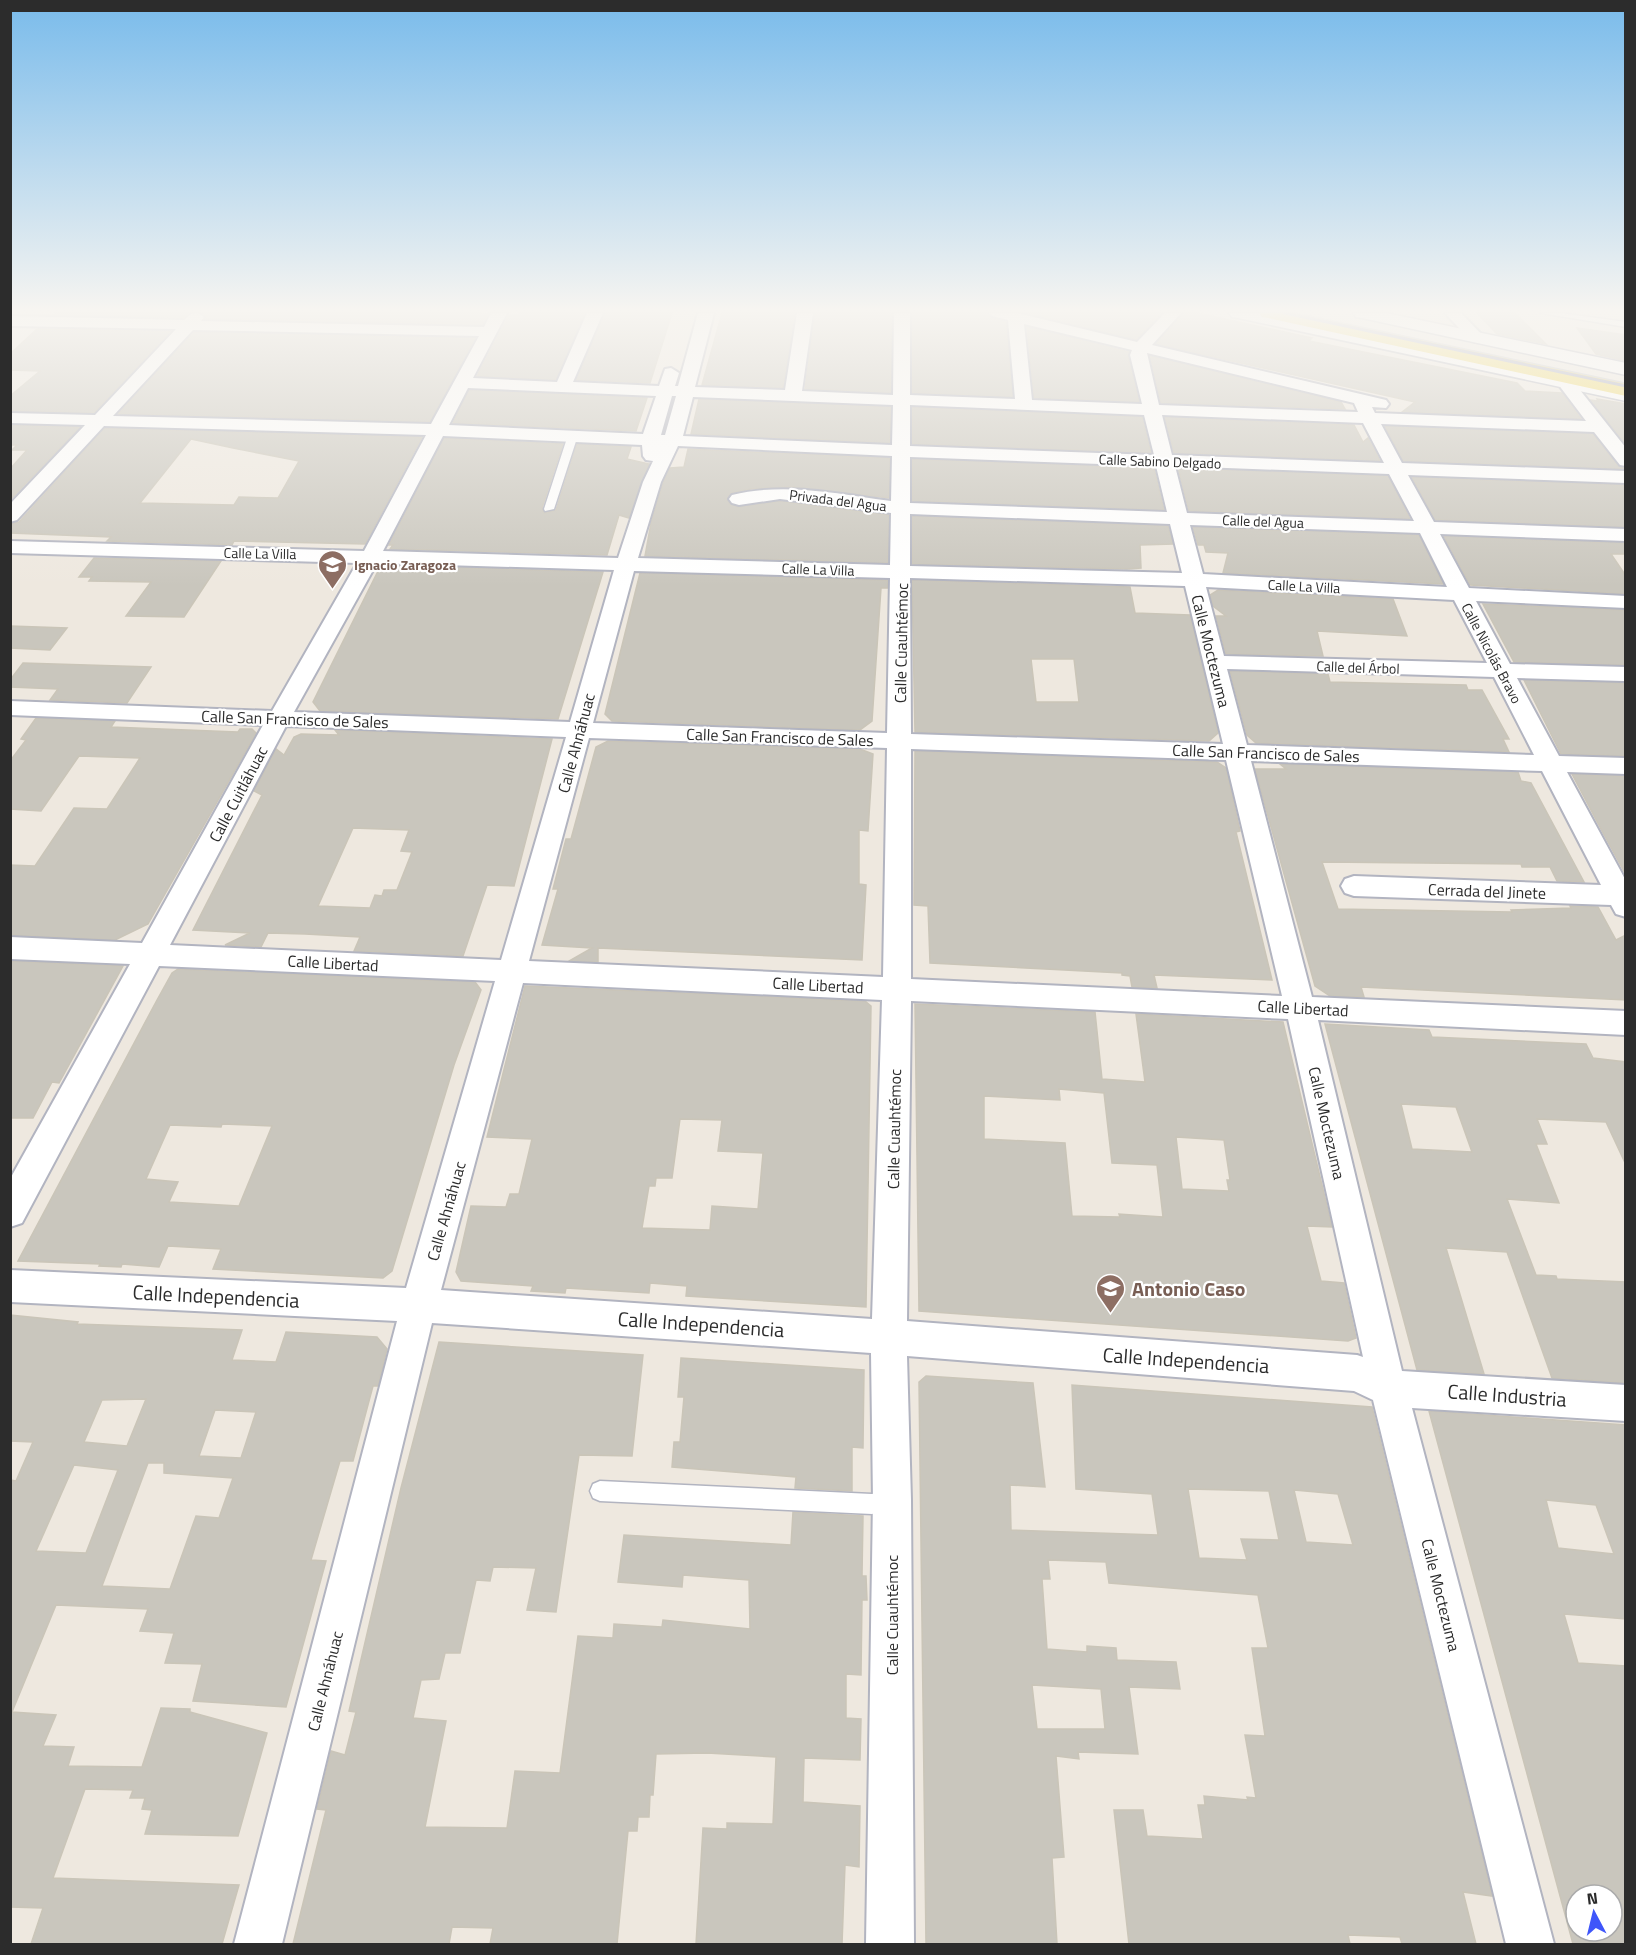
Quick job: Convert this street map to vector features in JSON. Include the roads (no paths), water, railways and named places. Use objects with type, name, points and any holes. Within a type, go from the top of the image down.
[{"type":"street","points":[[10,516],[115,404]]},
{"type":"street","name":"Calle Cuitláhuac","points":[[10,1212],[452,404]]},
{"type":"street","name":"Calle Ahnáhuac","points":[[652,482],[651,438],[662,404]]},
{"type":"street","name":"Calle Ahnáhuac","points":[[258,1944],[419,1305],[626,563],[652,482],[673,439],[683,404]]},
{"type":"street","name":"Calle Cuauhtémoc","points":[[890,1944],[892,1500],[889,1337],[897,989],[902,404]]},
{"type":"street","points":[[1030,404],[1151,409],[1365,409]]},
{"type":"street","name":"Calle Moctezuma","points":[[1150,404],[1300,1008],[1388,1388],[1530,1944]]},
{"type":"street","points":[[1348,404],[1437,420],[1599,427]]},
{"type":"street","points":[[1582,404],[1626,461]]},
{"type":"street","name":"Calle Nicolás Bravo","points":[[1365,409],[1623,901]]},
{"type":"street","name":"Calle Sabino Delgado","points":[[10,418],[439,430],[902,451],[1626,477]]},
{"type":"street","name":"Privada del Agua","points":[[739,499],[780,493],[901,508]]},
{"type":"street","name":"Calle del Agua","points":[[901,508],[1626,535]]},
{"type":"street","name":"Calle La Villa","points":[[10,546],[1192,580],[1626,602]]},
{"type":"street","name":"Calle del Árbol","points":[[1214,662],[1624,674]]},
{"type":"street","name":"Calle San Francisco de Sales","points":[[10,708],[1626,766]]},
{"type":"street","name":"Cerrada del Jinete","points":[[1354,886],[1623,901]]},
{"type":"street","name":"Calle Libertad","points":[[10,948],[1626,1023]]},
{"type":"street","name":"Calle Independencia","points":[[10,1286],[419,1305],[889,1337],[1357,1373],[1388,1388]]},
{"type":"street","name":"Calle Industria","points":[[1388,1388],[1626,1403]]},
{"type":"lane","points":[[549,508],[573,435]]},
{"type":"lane","points":[[600,1491],[872,1504],[892,1500]]},
{"type":"place","name":"Ignacio Zaragoza","points":[[333,590]]},
{"type":"place","name":"Antonio Caso","points":[[1111,1314]]}]
